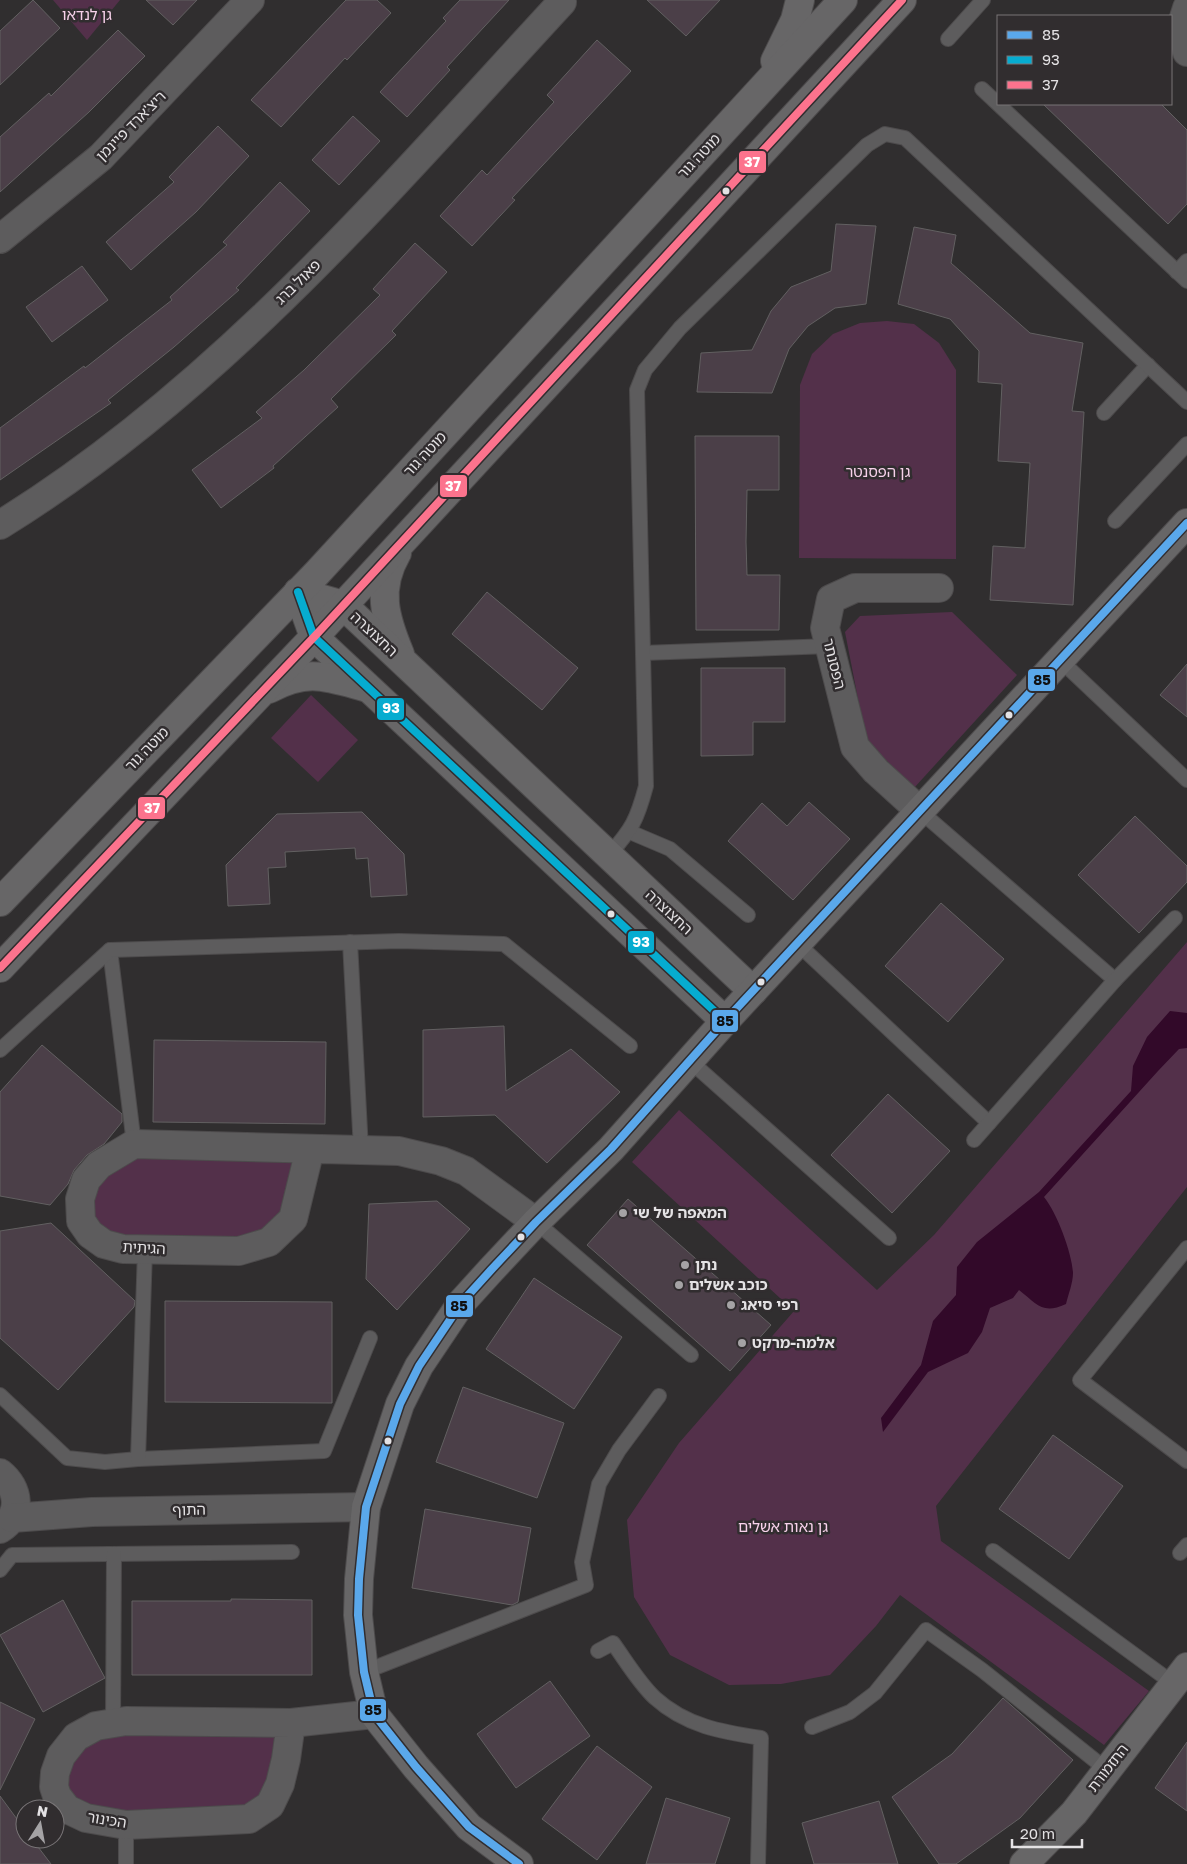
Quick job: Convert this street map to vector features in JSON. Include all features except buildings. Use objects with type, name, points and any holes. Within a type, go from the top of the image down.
[{"type":"street","name":"ריצ'ארד פיינמן","points":[[0,239],[101,157],[250,0]]},
{"type":"street","points":[[761,88],[795,20],[800,0]]},
{"type":"street","name":"מוטה גור","points":[[0,902],[298,592],[843,0]]},
{"type":"street","name":"פאול ברג","points":[[0,525],[90,464],[224,354],[355,226],[561,1]]},
{"type":"street","points":[[0,968],[314,637],[896,1]]},
{"type":"street","points":[[1187,8],[1181,27],[1187,52]]},
{"type":"street","points":[[519,1864],[469,1827],[416,1767],[374,1714],[364,1672],[358,1615],[358,1579],[366,1507],[400,1404],[419,1366],[462,1302],[536,1222],[611,1149],[725,1021],[1187,523]]},
{"type":"street","points":[[402,660],[386,622],[384,598],[388,570],[406,537]]},
{"type":"street","name":"הפסנתר","points":[[920,811],[876,771],[855,747],[825,628],[831,599],[856,588],[939,588]]},
{"type":"street","points":[[298,592],[314,637],[725,1021]]},
{"type":"street","name":"החצוצרה","points":[[298,592],[343,605],[753,991]]},
{"type":"street","points":[[256,696],[288,679],[307,675],[330,678],[368,688]]},
{"type":"street","points":[[134,1144],[399,1151],[440,1161],[466,1171],[536,1222]]},
{"type":"street","name":"הגיתית","points":[[134,1144],[99,1165],[86,1180],[80,1199],[81,1221],[90,1234],[104,1244],[123,1249],[145,1250],[239,1251],[269,1242],[293,1219],[310,1149]]},
{"type":"street","points":[[0,1474],[8,1480],[14,1489],[16,1500],[6,1523]]},
{"type":"street","name":"התוף","points":[[6,1523],[92,1512],[366,1507]]},
{"type":"street","name":"התזמורת","points":[[1025,1864],[1074,1813],[1180,1676]]},
{"type":"street","name":"הכינור","points":[[291,1724],[286,1760],[280,1784],[270,1805],[249,1820],[126,1825],[86,1818],[67,1809],[57,1796],[54,1787],[54,1772],[61,1756],[76,1737],[96,1726],[126,1721],[291,1724],[374,1714]]},
{"type":"lane","points":[[948,39],[983,0]]},
{"type":"lane","points":[[982,89],[997,103]]},
{"type":"lane","points":[[999,105],[1182,277],[1187,261]]},
{"type":"lane","points":[[609,855],[630,832],[646,786],[637,390],[645,370],[680,328],[867,145],[885,134],[905,138],[1187,402]]},
{"type":"lane","points":[[1104,413],[1148,365]]},
{"type":"lane","points":[[1114,521],[1187,444]]},
{"type":"lane","points":[[643,653],[830,646]]},
{"type":"lane","points":[[1060,660],[1187,780]]},
{"type":"lane","points":[[920,811],[1115,980]]},
{"type":"lane","points":[[630,832],[670,849],[748,915]]},
{"type":"lane","points":[[974,1140],[1115,980],[1175,918]]},
{"type":"lane","points":[[0,1050],[110,950],[399,941],[504,944],[630,1046]]},
{"type":"lane","points":[[350,942],[361,1150]]},
{"type":"lane","points":[[798,944],[989,1123]]},
{"type":"lane","points":[[110,950],[134,1144]]},
{"type":"lane","points":[[690,1061],[889,1238]]},
{"type":"lane","points":[[536,1222],[691,1355]]},
{"type":"lane","points":[[1187,1248],[1080,1380],[1187,1461]]},
{"type":"lane","points":[[138,1459],[145,1250]]},
{"type":"lane","points":[[0,1395],[66,1458],[105,1462],[324,1451],[370,1338]]},
{"type":"lane","points":[[364,1672],[586,1585],[582,1562],[599,1484],[619,1450],[659,1396]]},
{"type":"lane","points":[[993,1551],[1180,1676]]},
{"type":"lane","points":[[0,1570],[12,1555],[292,1552]]},
{"type":"lane","points":[[112,1724],[114,1554]]},
{"type":"lane","points":[[812,1727],[850,1712],[875,1693],[926,1630],[982,1670],[1106,1770]]},
{"type":"lane","points":[[598,1651],[613,1643],[654,1697],[685,1720],[717,1731],[761,1738],[758,1864]]},
{"type":"lane","points":[[126,1825],[126,1864]]},
{"type":"green space","name":"גן לנדאו","points":[[53,0],[120,0],[87,40]]},
{"type":"green space","name":"גן הפסנטר","points":[[887,321],[914,324],[939,343],[956,370],[956,559],[799,558],[800,385],[812,354],[833,334],[860,323]]},
{"type":"green space","points":[[952,612],[1017,675],[914,788],[866,740],[845,632],[860,616]]},
{"type":"green space","points":[[311,695],[358,740],[318,782],[271,738]]},
{"type":"green space","name":"גן נאות אשלים","points":[[1187,942],[1187,1187],[936,1506],[941,1541],[1149,1691],[1104,1745],[900,1595],[876,1626],[830,1675],[781,1684],[729,1685],[670,1655],[634,1597],[627,1520],[679,1443],[794,1311],[632,1162],[679,1110],[877,1290],[934,1235]]},
{"type":"green space","points":[[136,1153],[297,1157],[284,1216],[263,1233],[240,1242],[124,1241],[90,1219],[93,1185]]},
{"type":"green space","points":[[283,1730],[273,1781],[247,1813],[127,1818],[71,1804],[61,1774],[98,1733]]},
{"type":"shaded area","points":[[1170,1011],[1187,1013],[1187,1048],[1179,1049],[1044,1197],[1059,1223],[1072,1265],[1072,1281],[1066,1304],[1045,1308],[1035,1303],[1019,1290],[1013,1298],[990,1308],[982,1332],[968,1353],[928,1372],[883,1432],[881,1418],[921,1365],[933,1321],[956,1295],[957,1267],[977,1242],[1039,1192],[1131,1091],[1133,1066],[1147,1037]]},
{"type":"transit line","name":"37","points":[[0,968],[315,636],[902,0]]},
{"type":"transit line","name":"85","points":[[519,1864],[469,1827],[416,1767],[374,1714],[364,1672],[358,1615],[359,1579],[366,1507],[400,1404],[419,1366],[462,1302],[536,1222],[611,1149],[725,1021],[1187,523]]},
{"type":"transit line","name":"93","points":[[298,592],[314,637],[725,1021]]},
{"type":"place","name":"המאפה של שי","points":[[623,1213]]},
{"type":"place","name":"נתן","points":[[685,1265]]},
{"type":"place","name":"כוכב אשלים","points":[[679,1285]]},
{"type":"place","name":"רפי סיאג","points":[[731,1305]]},
{"type":"place","name":"אלמה-מרקט","points":[[742,1343]]}]
